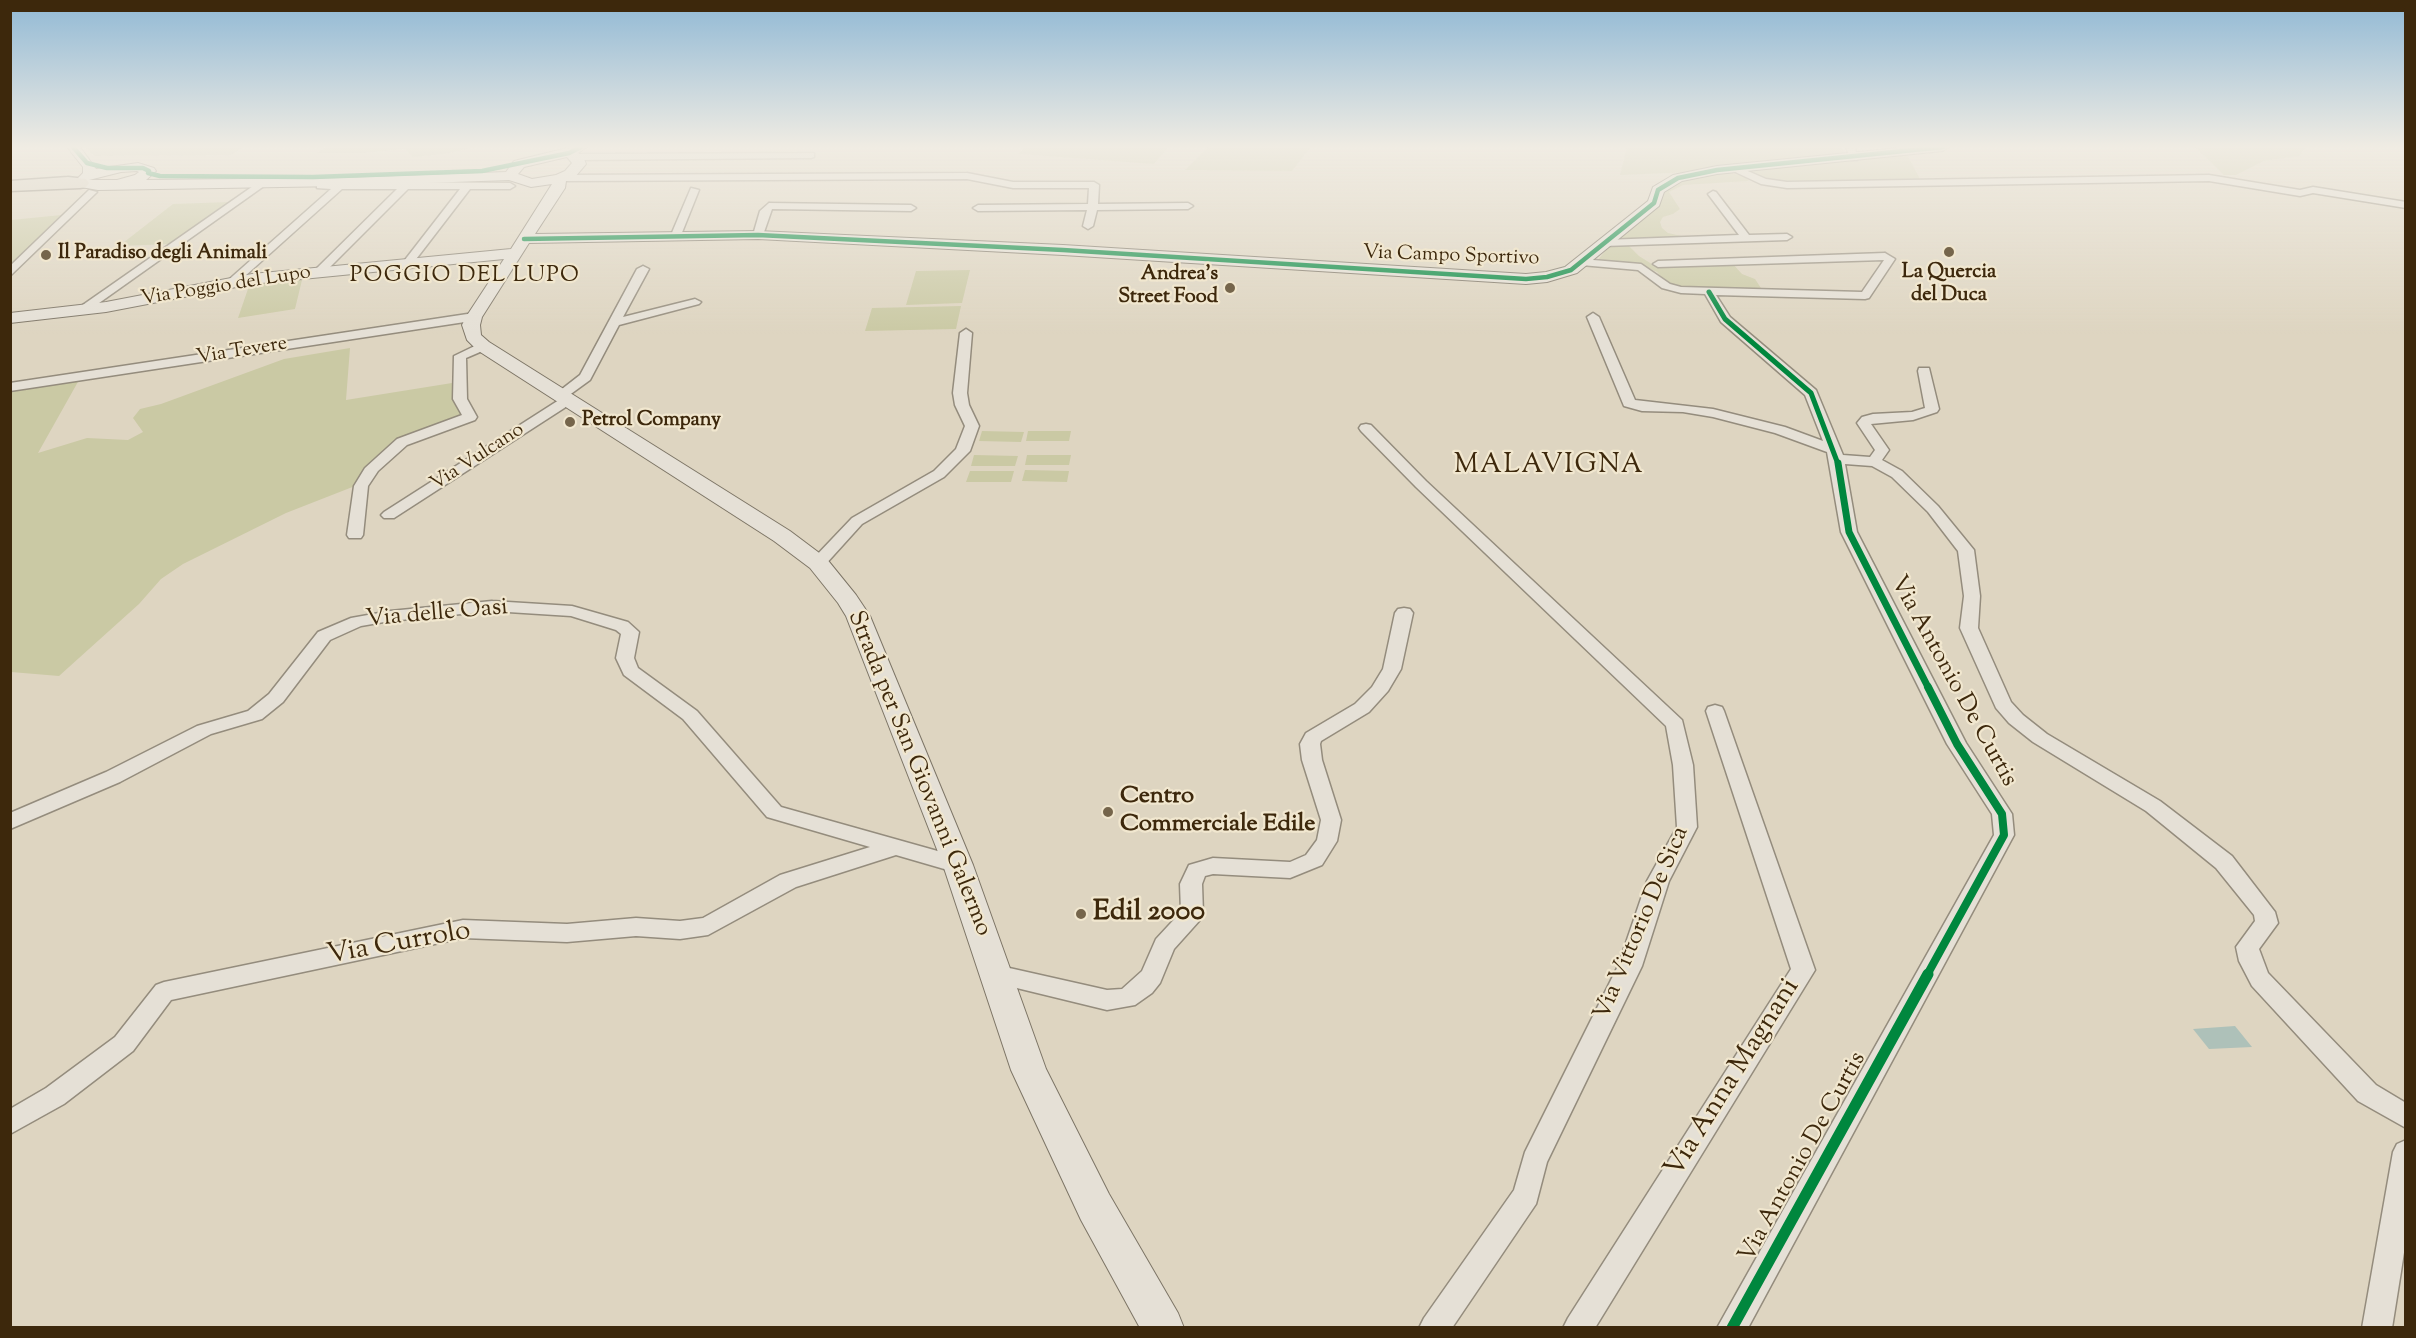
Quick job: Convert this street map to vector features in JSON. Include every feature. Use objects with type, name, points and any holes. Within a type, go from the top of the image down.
[{"type":"main road","points":[[483,346],[473,336],[471,325],[474,317],[542,209]]},
{"type":"main road","name":"Via Campo Sportivo","points":[[519,246],[676,235],[758,235],[1063,250],[1526,279],[1556,275],[1571,270],[1647,209]]},
{"type":"main road","name":"Via Poggio del Lupo","points":[[10,318],[153,299],[231,283],[319,272],[406,265],[519,246]]},
{"type":"main road","name":"Strada per San Giovanni Galermo","points":[[483,346],[782,536],[818,563],[837,584],[858,616],[958,865],[1029,1070],[1095,1207],[1163,1328]]},
{"type":"street","points":[[10,273],[63,209]]},
{"type":"street","points":[[81,310],[225,209]]},
{"type":"street","points":[[231,283],[314,209]]},
{"type":"street","points":[[319,272],[382,209]]},
{"type":"street","points":[[406,265],[449,209]]},
{"type":"street","points":[[676,235],[686,209]]},
{"type":"street","points":[[758,235],[766,209]]},
{"type":"street","points":[[1088,226],[1092,209]]},
{"type":"street","points":[[1725,209],[1746,238]]},
{"type":"street","points":[[1604,243],[1787,237]]},
{"type":"street","points":[[1581,262],[1641,267],[1673,289],[1865,296],[1890,259],[1885,256],[1658,264]]},
{"type":"street","name":"Via Vulcano","points":[[389,515],[563,398],[585,377],[643,269]]},
{"type":"street","name":"Via Antonio De Curtis","points":[[1709,292],[1725,319],[1811,393],[1835,454],[1849,532],[1957,744],[2002,814],[2004,835],[1732,1328]]},
{"type":"street","points":[[614,323],[696,302]]},
{"type":"street","name":"Via Tevere","points":[[10,387],[474,317]]},
{"type":"street","points":[[1593,317],[1629,403],[1642,407],[1683,408],[1713,413],[1780,430],[1835,454],[1874,462],[1897,474],[1909,485],[1933,509],[1966,550],[1972,596],[1969,628],[2003,704],[2016,719],[2040,738],[2153,806],[2224,862],[2264,912],[2267,923],[2247,946],[2260,979],[2367,1093],[2406,1117]]},
{"type":"street","points":[[818,563],[857,521],[939,474],[963,451],[972,426],[960,393],[966,333]]},
{"type":"street","points":[[355,535],[361,486],[372,468],[402,442],[470,417],[460,399],[460,356],[483,346]]},
{"type":"street","points":[[1874,462],[1882,450],[1864,423],[1873,418],[1913,416],[1932,409],[1924,371]]},
{"type":"street","name":"Via Vittorio De Sica","points":[[1366,428],[1421,484],[1675,724],[1683,765],[1687,827],[1658,881],[1630,966],[1534,1161],[1526,1195],[1434,1328]]},
{"type":"street","name":"Via delle Oasi","points":[[10,822],[113,777],[204,730],[255,715],[276,698],[324,636],[357,622],[379,618],[492,606],[572,611],[622,626],[630,632],[625,658],[630,671],[690,716],[774,812],[958,865]]},
{"type":"street","points":[[996,974],[1107,1000],[1127,998],[1144,987],[1152,976],[1164,945],[1192,914],[1191,884],[1197,871],[1220,866],[1290,870],[1314,860],[1327,841],[1331,820],[1312,760],[1313,737],[1362,708],[1379,691],[1392,669],[1404,613]]},
{"type":"street","name":"Via Anna Magnani","points":[[1578,1328],[1803,970],[1715,711]]},
{"type":"street","name":"Via Currolo","points":[[10,1123],[56,1096],[124,1044],[164,992],[463,929],[567,933],[636,927],[680,930],[708,926],[788,881],[896,847]]},
{"type":"street","points":[[2377,1328],[2406,1152]]},
{"type":"green space","points":[[166,209],[219,209],[170,244],[119,246]]},
{"type":"green space","points":[[1645,209],[1679,209],[1663,217],[1660,222],[1662,228],[1668,233],[1686,237],[1614,239]]},
{"type":"green space","points":[[61,215],[11,265],[11,220]]},
{"type":"green space","points":[[1627,244],[1639,256],[1655,266],[1732,263],[1742,274],[1755,279],[1763,291],[1682,288],[1668,284],[1657,272],[1642,265],[1597,261],[1610,245]]},
{"type":"green space","points":[[970,270],[962,303],[906,305],[916,271]]},
{"type":"green space","points":[[302,280],[295,309],[238,318],[250,283],[264,281],[270,284]]},
{"type":"green space","points":[[961,306],[956,329],[865,331],[872,308]]},
{"type":"green space","points":[[350,348],[346,400],[452,383],[453,399],[462,417],[395,443],[363,470],[355,486],[286,513],[183,564],[161,579],[139,604],[59,676],[11,672],[10,390],[79,380],[38,453],[87,438],[128,440],[143,432],[133,418],[140,409],[161,404],[284,359]]},
{"type":"green space","points":[[982,431],[1024,432],[1021,442],[979,441]]},
{"type":"green space","points":[[1028,431],[1071,431],[1069,441],[1026,441]]},
{"type":"green space","points":[[974,455],[1018,456],[1015,466],[971,466]]},
{"type":"green space","points":[[1027,455],[1071,455],[1069,465],[1025,465]]},
{"type":"green space","points":[[1025,470],[1069,471],[1067,482],[1022,481]]},
{"type":"green space","points":[[970,471],[1014,471],[1011,482],[966,482]]},
{"type":"shaded area","points":[[2235,1026],[2252,1047],[2209,1049],[2193,1029]]},
{"type":"cycle path","points":[[524,239],[758,235],[1063,250],[1526,279],[1547,277],[1571,270],[1646,209]]},
{"type":"cycle path","points":[[1709,292],[1725,319],[1811,393],[1837,459],[1849,532],[1957,744],[2002,814],[2004,835],[1732,1328]]},
{"type":"place","name":"La Quercia del Duca","points":[[1949,252]]},
{"type":"place","name":"Il Paradiso degli Animali","points":[[46,255]]},
{"type":"place","name":"Andrea's Street Food","points":[[1230,288]]},
{"type":"place","name":"Petrol Company","points":[[570,422]]},
{"type":"place","name":"Centro Commerciale Edile","points":[[1108,812]]},
{"type":"place","name":"Edil 2000","points":[[1081,914]]},
{"type":"district","name":"POGGIO DEL LUPO","points":[[465,277]]},
{"type":"district","name":"MALAVIGNA","points":[[1549,467]]}]
